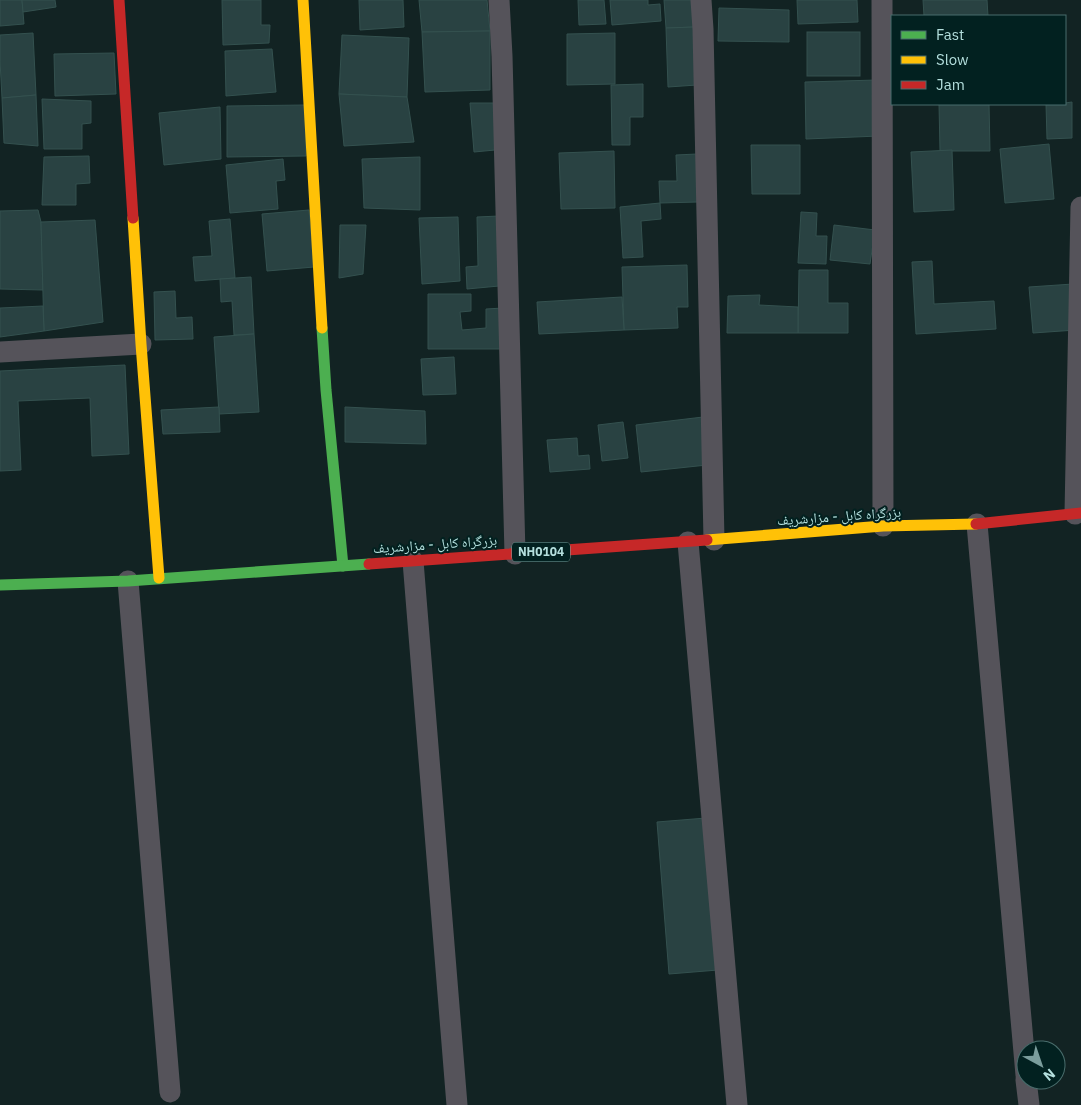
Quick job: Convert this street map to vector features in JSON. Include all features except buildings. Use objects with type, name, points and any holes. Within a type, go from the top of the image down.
[{"type":"main road","points":[[119,0],[141,344],[159,578]]},
{"type":"main road","points":[[303,0],[326,390],[343,566]]},
{"type":"main road","name":"بزرگراه کابل - مزارشریف","points":[[0,585],[128,580],[343,566],[688,542],[883,526],[977,524],[1078,514]]},
{"type":"street","points":[[499,0],[514,554]]},
{"type":"street","points":[[701,0],[714,540]]},
{"type":"street","points":[[882,0],[883,526]]},
{"type":"street","points":[[1078,514],[1081,207]]},
{"type":"street","points":[[0,352],[141,344]]},
{"type":"street","points":[[977,524],[1023,1040]]},
{"type":"street","points":[[688,542],[737,1105]]},
{"type":"street","points":[[413,561],[457,1105]]},
{"type":"street","points":[[128,580],[170,1092]]},
{"type":"street","points":[[1027,1090],[1029,1105]]},
{"type":"traffic: fast","points":[[322,328],[343,566]]},
{"type":"traffic: fast","points":[[0,585],[128,581],[369,564]]},
{"type":"traffic: slow","points":[[303,0],[322,328]]},
{"type":"traffic: slow","points":[[133,218],[159,578]]},
{"type":"traffic: slow","points":[[707,540],[883,526],[976,524]]},
{"type":"traffic: jam","points":[[119,0],[133,218]]},
{"type":"traffic: jam","points":[[976,524],[1081,513]]},
{"type":"traffic: jam","points":[[369,564],[707,540]]}]
